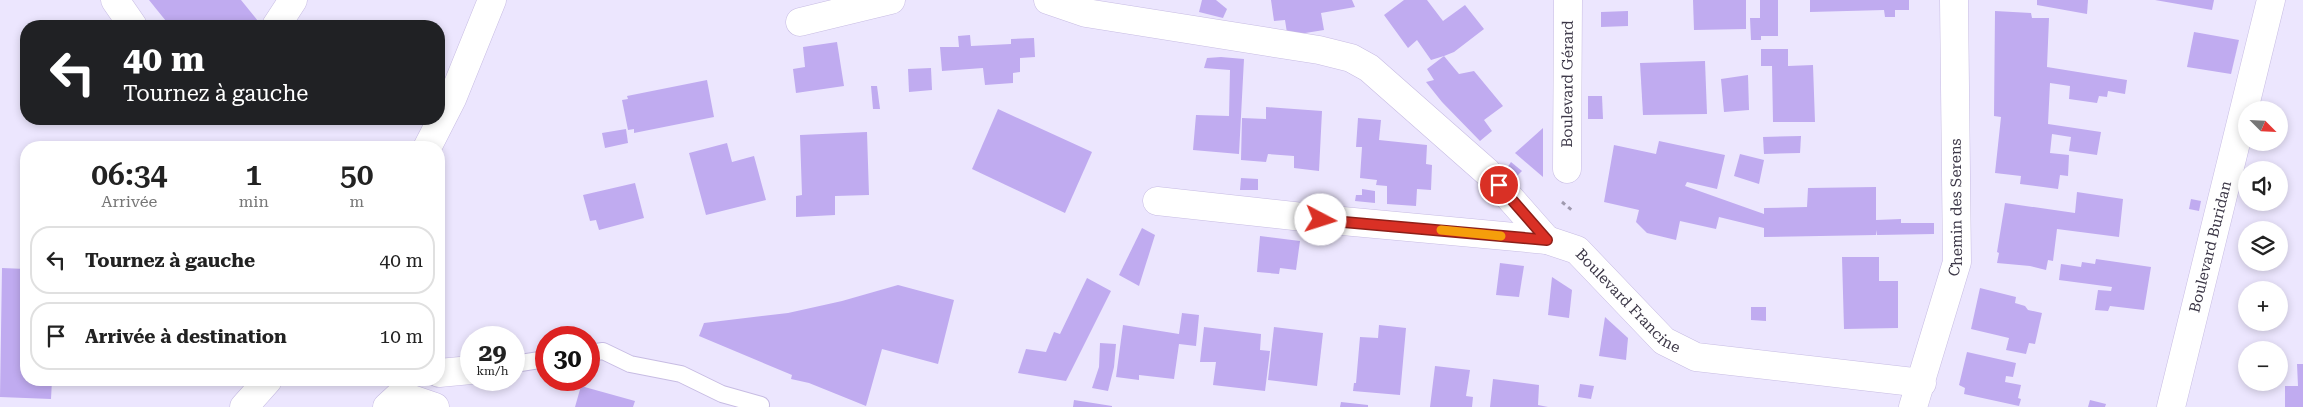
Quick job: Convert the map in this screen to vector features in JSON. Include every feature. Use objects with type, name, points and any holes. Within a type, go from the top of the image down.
[{"type":"street","points":[[115,0],[129,20]]},
{"type":"street","points":[[280,20],[293,0]]},
{"type":"street","points":[[445,113],[492,0]]},
{"type":"street","points":[[800,22],[891,0]]},
{"type":"street","points":[[1048,0],[1086,13],[1319,50],[1351,58],[1369,68],[1487,172],[1547,240]]},
{"type":"street","name":"Boulevard Gérard","points":[[1567,169],[1568,0]]},
{"type":"street","name":"Chemin des Serens","points":[[1917,395],[1957,262],[1954,0]]},
{"type":"street","name":"Boulevard Buridan","points":[[2171,407],[2270,0]]},
{"type":"street","points":[[431,141],[439,125]]},
{"type":"street","name":"Boulevard Francine","points":[[1158,201],[1321,220],[1547,240],[1577,250],[1664,341],[1696,356],[1917,395]]},
{"type":"street","points":[[445,372],[460,371]]},
{"type":"street","points":[[244,407],[263,386]]},
{"type":"street","points":[[393,401],[415,386]]},
{"type":"street","points":[[393,401],[434,407]]},
{"type":"lane","points":[[600,351],[603,351],[630,364],[681,374],[722,394],[762,405]]},
{"type":"building","points":[[149,0],[241,0],[257,20],[165,20]]},
{"type":"building","points":[[1202,0],[1216,0],[1227,9],[1223,18],[1199,12]]},
{"type":"building","points":[[1271,0],[1352,0],[1355,7],[1321,13],[1324,30],[1299,34],[1287,33],[1285,20],[1274,21]]},
{"type":"building","points":[[1404,0],[1427,0],[1443,21],[1465,5],[1484,29],[1454,52],[1431,60],[1417,40],[1408,48],[1384,15]]},
{"type":"building","points":[[1693,0],[1746,0],[1746,29],[1694,30]]},
{"type":"building","points":[[1760,0],[1778,0],[1778,36],[1761,36],[1761,40],[1751,40],[1750,18],[1760,18]]},
{"type":"building","points":[[1810,0],[1909,0],[1909,10],[1895,10],[1895,17],[1885,17],[1884,10],[1810,12]]},
{"type":"building","points":[[2037,0],[2088,0],[2087,14],[2037,5]]},
{"type":"building","points":[[2155,0],[2214,0],[2212,10]]},
{"type":"building","points":[[1628,11],[1628,26],[1601,27],[1601,12]]},
{"type":"building","points":[[1995,11],[2031,13],[2032,18],[2049,18],[2047,67],[2127,80],[2125,94],[2108,91],[2107,97],[2099,96],[2097,103],[2069,99],[2070,86],[2050,83],[2048,124],[2101,132],[2097,155],[2069,151],[2071,137],[2052,134],[2050,153],[2069,155],[2068,176],[2060,175],[2058,189],[2020,184],[2021,176],[1995,173],[2001,117],[1994,116]]},
{"type":"building","points":[[2194,32],[2239,40],[2231,74],[2187,67]]},
{"type":"building","points":[[970,35],[971,46],[1011,44],[1011,39],[1034,38],[1035,57],[1020,58],[1020,72],[1013,73],[1013,83],[985,85],[983,68],[942,71],[940,47],[959,47],[958,36]]},
{"type":"building","points":[[837,42],[844,86],[796,93],[793,69],[805,67],[803,47]]},
{"type":"building","points":[[1761,49],[1788,49],[1788,66],[1813,65],[1815,122],[1773,122],[1772,66],[1761,66]]},
{"type":"building","points":[[1444,56],[1459,74],[1474,71],[1503,106],[1484,120],[1492,131],[1480,141],[1442,102],[1426,82],[1434,80],[1427,69]]},
{"type":"building","points":[[1207,58],[1244,59],[1239,154],[1193,150],[1196,115],[1229,116],[1230,70],[1204,68]]},
{"type":"building","points":[[1705,61],[1707,114],[1643,115],[1640,63]]},
{"type":"building","points":[[931,68],[932,90],[909,92],[908,69]]},
{"type":"building","points":[[1748,75],[1749,110],[1724,112],[1721,79]]},
{"type":"building","points":[[707,80],[714,117],[634,133],[634,129],[628,130],[622,100],[628,99],[627,96]]},
{"type":"building","points":[[871,86],[877,86],[880,109],[873,109]]},
{"type":"building","points":[[1588,96],[1602,96],[1603,119],[1588,119]]},
{"type":"building","points":[[1266,107],[1322,111],[1319,171],[1294,168],[1294,156],[1268,154],[1266,162],[1241,160],[1242,118],[1266,119]]},
{"type":"building","points":[[998,109],[1092,152],[1065,213],[972,169]]},
{"type":"building","points":[[1358,118],[1381,120],[1379,140],[1427,145],[1426,164],[1432,165],[1431,190],[1417,189],[1416,206],[1387,204],[1387,186],[1376,185],[1377,180],[1360,178],[1362,147],[1356,147]]},
{"type":"building","points":[[1543,128],[1543,177],[1515,153]]},
{"type":"building","points":[[626,129],[628,143],[605,148],[602,133]]},
{"type":"building","points":[[867,132],[869,195],[835,196],[835,215],[796,217],[796,196],[802,195],[800,135]]},
{"type":"building","points":[[1801,136],[1800,153],[1764,154],[1763,137]]},
{"type":"building","points":[[1659,141],[1725,155],[1717,189],[1687,182],[1685,186],[1764,214],[1764,208],[1807,207],[1808,188],[1876,187],[1876,220],[1901,219],[1901,223],[1934,223],[1934,234],[1877,235],[1876,230],[1876,235],[1764,237],[1764,228],[1719,217],[1716,229],[1680,221],[1676,240],[1647,233],[1636,222],[1639,210],[1604,202],[1614,145],[1656,154]]},
{"type":"building","points":[[727,143],[732,162],[754,156],[766,200],[706,215],[689,153]]},
{"type":"building","points":[[1740,154],[1764,160],[1759,184],[1734,176]]},
{"type":"building","points":[[1511,162],[1522,171],[1517,176],[1507,168]]},
{"type":"building","points":[[1241,178],[1258,179],[1258,190],[1240,190]]},
{"type":"building","points":[[635,183],[644,218],[599,230],[596,220],[590,221],[583,195]]},
{"type":"building","points":[[1362,189],[1375,191],[1375,203],[1355,201],[1356,195],[1362,195]]},
{"type":"building","points":[[2077,192],[2123,199],[2119,237],[2057,229],[2053,261],[2048,260],[2046,270],[2030,266],[1997,263],[2005,203],[2075,213]]},
{"type":"building","points":[[2191,199],[2201,201],[2199,211],[2189,209]]},
{"type":"building","points":[[1142,228],[1155,235],[1139,286],[1119,275]]},
{"type":"building","points":[[1260,236],[1300,241],[1296,270],[1280,268],[1279,274],[1257,272]]},
{"type":"building","points":[[1842,257],[1879,257],[1879,281],[1898,281],[1898,328],[1844,329]]},
{"type":"building","points":[[2096,259],[2151,267],[2144,310],[2110,306],[2108,311],[2095,310],[2098,290],[2111,291],[2112,287],[2059,280],[2061,264],[2081,267],[2082,262],[2095,264]]},
{"type":"building","points":[[1500,263],[1524,266],[1519,297],[1496,295]]},
{"type":"building","points":[[2,268],[20,269],[20,386],[52,386],[51,399],[0,397]]},
{"type":"building","points":[[1552,277],[1572,290],[1569,318],[1548,315]]},
{"type":"building","points":[[1087,278],[1111,291],[1066,381],[1018,373],[1026,349],[1046,352],[1054,332],[1060,334]]},
{"type":"building","points":[[898,285],[954,300],[938,364],[882,349],[866,406],[809,383],[791,379],[792,375],[699,336],[704,323],[788,313],[842,301]]},
{"type":"building","points":[[1980,288],[2016,297],[2015,303],[2025,306],[2028,310],[2042,313],[2035,344],[2029,343],[2026,354],[2006,350],[2009,338],[1971,329]]},
{"type":"building","points":[[1751,307],[1766,307],[1766,321],[1751,320]]},
{"type":"building","points":[[1182,313],[1199,315],[1196,346],[1179,344],[1174,379],[1139,375],[1139,380],[1116,377],[1123,325],[1179,334]]},
{"type":"building","points":[[1605,317],[1628,338],[1626,360],[1599,356]]},
{"type":"building","points":[[1379,325],[1406,328],[1400,395],[1353,391],[1354,383],[1356,383],[1360,337],[1378,338]]},
{"type":"building","points":[[1204,327],[1261,334],[1260,350],[1270,351],[1265,391],[1213,385],[1216,362],[1200,362]]},
{"type":"building","points":[[1274,327],[1323,333],[1317,386],[1268,380]]},
{"type":"building","points":[[1100,343],[1116,344],[1114,367],[1108,391],[1092,388],[1099,367]]},
{"type":"building","points":[[1967,352],[2016,363],[2013,377],[2006,376],[2005,382],[2021,385],[2018,398],[2021,399],[2019,406],[1964,394],[1965,388],[1959,385]]},
{"type":"building","points":[[2297,364],[2303,364],[2303,407],[2285,407],[2285,391],[2288,391],[2288,386],[2298,386]]},
{"type":"building","points":[[1435,366],[1470,370],[1466,396],[1473,397],[1472,407],[1430,407]]},
{"type":"building","points":[[1493,379],[1539,385],[1538,405],[1548,407],[1490,407]]},
{"type":"building","points":[[1580,384],[1594,386],[1591,399],[1578,397]]},
{"type":"building","points":[[580,391],[599,391],[635,401],[633,407],[575,407]]},
{"type":"building","points":[[1074,400],[1112,406],[1112,407],[1073,407]]},
{"type":"building","points":[[2090,400],[2106,404],[2105,407],[2088,407]]},
{"type":"building","points":[[1341,402],[1368,405],[1368,407],[1340,407]]},
{"type":"slow traffic","points":[[1441,230],[1501,236]]},
{"type":"route","points":[[1321,220],[1547,240],[1499,185]]}]
